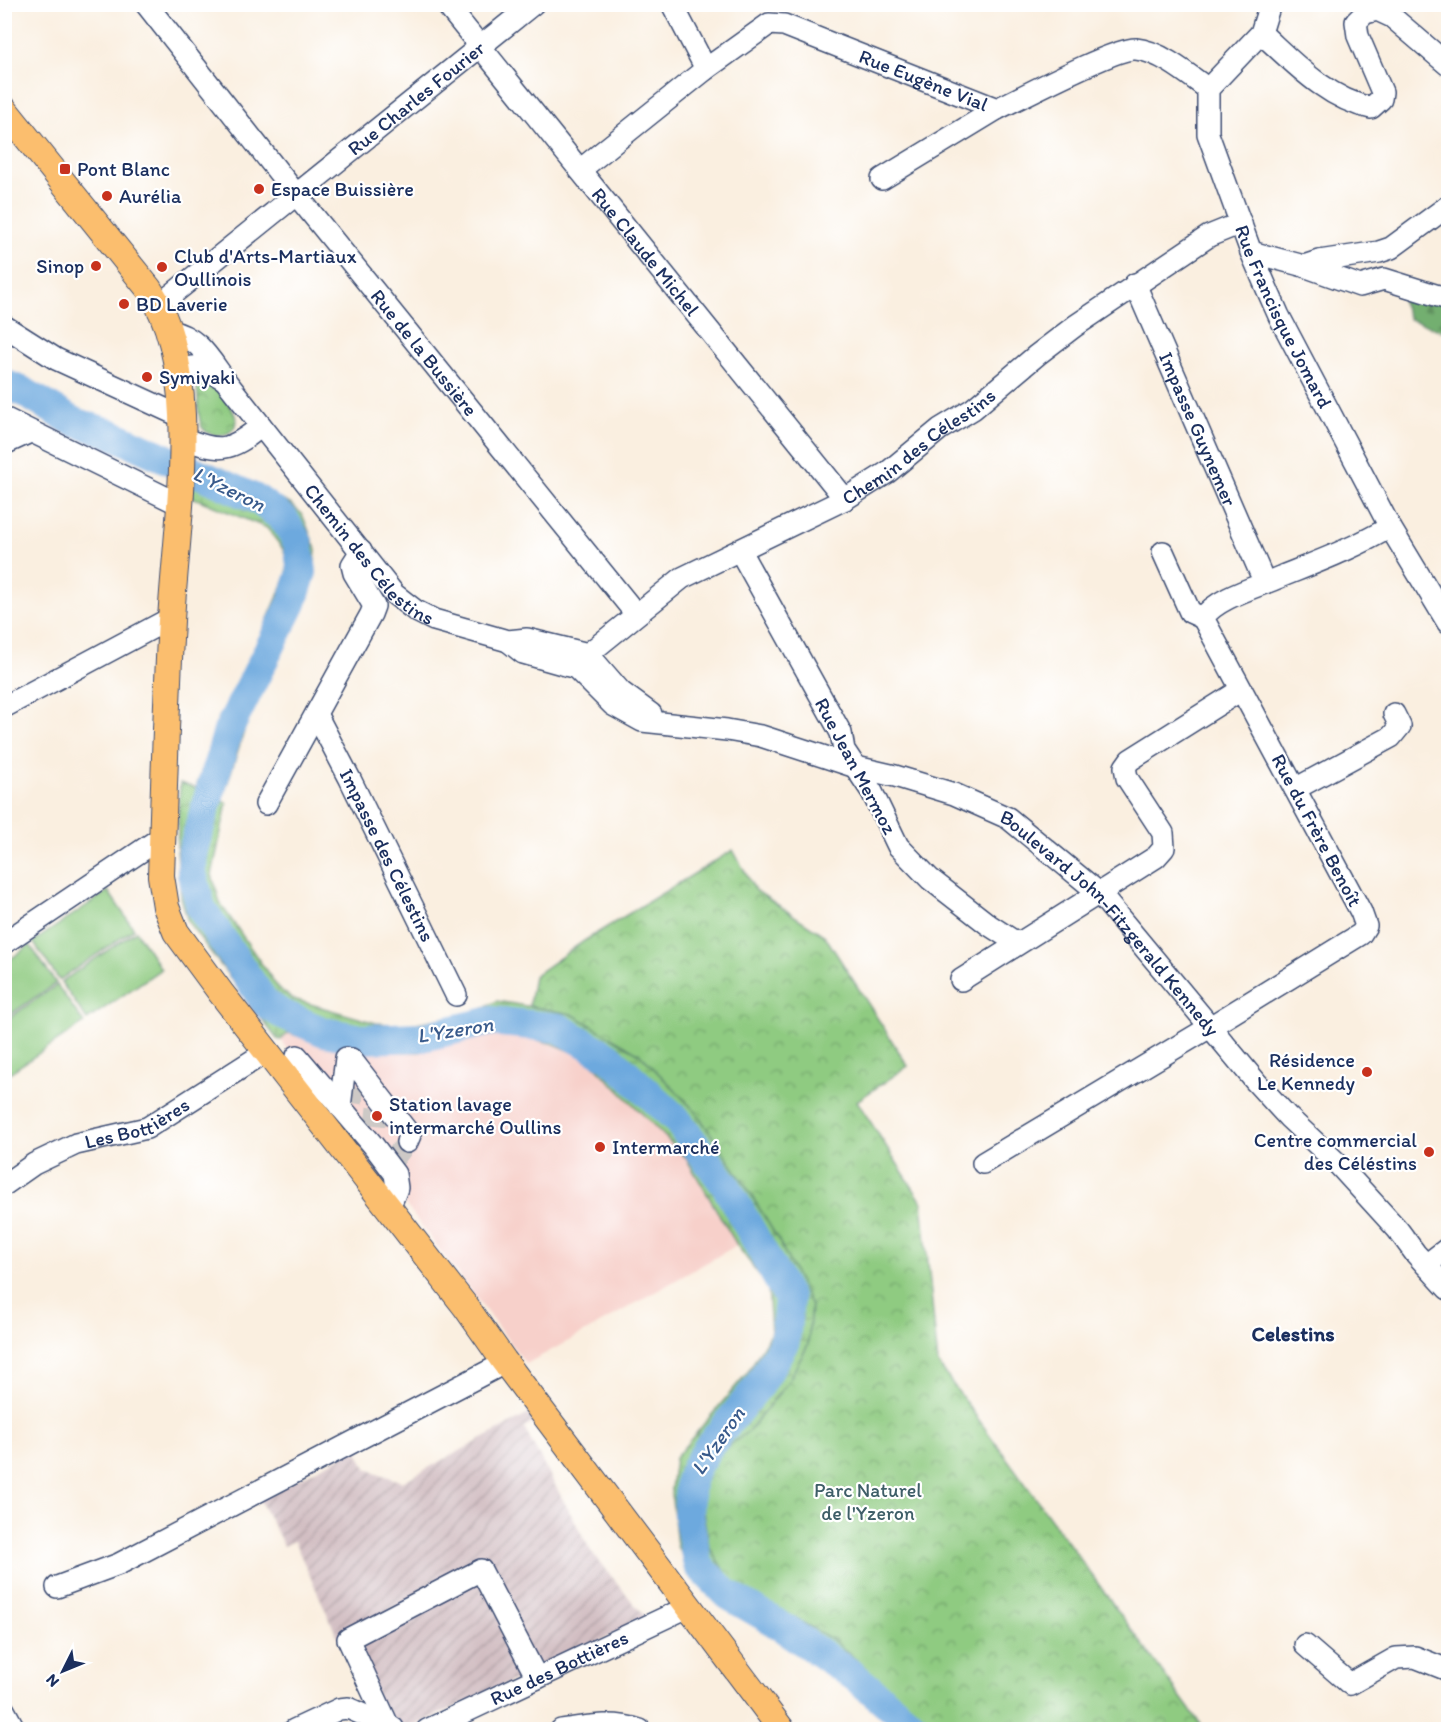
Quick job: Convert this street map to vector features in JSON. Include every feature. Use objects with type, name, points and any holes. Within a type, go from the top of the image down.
[{"type":"main road","points":[[4,109],[136,271],[159,304],[169,331],[177,370],[182,435],[171,618],[161,876],[166,907],[176,932],[466,1307],[504,1361],[782,1730]]},
{"type":"street","name":"Rue de la Bussière","points":[[146,4],[297,195],[636,614]]},
{"type":"street","name":"Rue Claude Michel","points":[[446,4],[845,499]]},
{"type":"street","name":"Rue Charles Fourier","points":[[159,304],[533,4]]},
{"type":"street","points":[[672,4],[706,69]]},
{"type":"street","points":[[1208,89],[1261,33],[1270,4]]},
{"type":"street","points":[[1261,33],[1317,83],[1360,106],[1371,108],[1381,99],[1382,92],[1358,36],[1356,22],[1365,13],[1377,10],[1392,17],[1449,64]]},
{"type":"street","name":"Rue Eugène Vial","points":[[580,170],[706,69],[769,24],[784,25],[997,109],[1102,59],[1135,48],[1169,61],[1208,89]]},
{"type":"street","name":"Rue Francisque Jomard","points":[[1208,89],[1208,134],[1251,252],[1279,316],[1390,527],[1449,623]]},
{"type":"street","points":[[882,178],[997,109]]},
{"type":"street","points":[[1304,266],[1319,261],[1379,252],[1391,248],[1449,206]]},
{"type":"street","name":"Chemin des Célestins","points":[[169,331],[189,337],[198,344],[394,594],[416,611],[434,620],[508,641],[527,639],[582,661],[682,578],[845,499],[888,472],[940,429],[973,409],[1037,355],[1135,284],[1209,236],[1241,223]]},
{"type":"street","points":[[1251,252],[1304,266],[1360,286],[1384,279],[1449,299]]},
{"type":"street","name":"Impasse Guynemer","points":[[1135,284],[1260,572]]},
{"type":"street","points":[[4,326],[182,435],[216,449],[228,447],[244,439],[261,426]]},
{"type":"street","name":"Chemin des Célestins","points":[[177,370],[194,365],[203,366],[225,380]]},
{"type":"street","points":[[4,418],[30,432],[179,498]]},
{"type":"street","points":[[4,444],[30,432]]},
{"type":"street","points":[[1203,618],[1209,609],[1244,592],[1358,545],[1390,527]]},
{"type":"street","name":"Rue Jean Mermoz","points":[[740,550],[841,733],[844,750],[872,792],[898,846],[930,879],[989,925],[1017,943]]},
{"type":"street","points":[[266,804],[372,614],[374,606],[354,573],[352,565],[361,552]]},
{"type":"street","name":"Rue du Frère Benoît","points":[[983,1163],[1352,941],[1361,934],[1365,926],[1361,912],[1203,618],[1190,612],[1163,552]]},
{"type":"street","points":[[4,707],[171,618]]},
{"type":"street","name":"Boulevard John-Fitzgerald Kennedy","points":[[582,661],[642,708],[668,724],[761,736],[856,767],[954,794],[1001,814],[1023,829],[1099,893],[1277,1106],[1336,1162],[1398,1230],[1426,1265],[1448,1286]]},
{"type":"street","points":[[960,980],[1156,857],[1164,848],[1162,833],[1127,778],[1125,767],[1130,760],[1241,690]]},
{"type":"street","name":"Impasse des Célestins","points":[[316,714],[456,994]]},
{"type":"street","points":[[1295,789],[1391,737],[1400,726],[1394,714]]},
{"type":"street","points":[[4,943],[162,837]]},
{"type":"street","name":"Les Bottières","points":[[4,1185],[34,1164],[76,1144],[147,1128],[267,1052]]},
{"type":"street","points":[[297,1056],[410,1135],[407,1142]]},
{"type":"street","points":[[361,1100],[392,1163],[395,1174],[396,1188],[389,1208]]},
{"type":"street","points":[[1426,1265],[1449,1248]]},
{"type":"street","points":[[57,1587],[119,1564],[493,1369],[504,1361]]},
{"type":"street","points":[[392,1727],[348,1639],[481,1570],[537,1678]]},
{"type":"street","name":"Rue des Bottières","points":[[427,1730],[690,1606]]},
{"type":"street","points":[[1305,1645],[1350,1684],[1396,1658],[1415,1657],[1449,1670]]},
{"type":"street","points":[[294,1730],[339,1709],[348,1708],[392,1727]]},
{"type":"street","points":[[4,1710],[15,1730]]},
{"type":"street","points":[[561,1730],[601,1724],[628,1725],[640,1730]]},
{"type":"shaded area","points":[[288,1033],[346,1051],[420,1052],[487,1034],[520,1036],[554,1044],[587,1058],[686,1158],[737,1245],[526,1364],[281,1040]]},
{"type":"shaded area","points":[[529,1414],[535,1422],[524,1428],[592,1553],[647,1619],[409,1728],[402,1729],[372,1712],[294,1541],[284,1546],[259,1499],[356,1449],[367,1469],[402,1482]]},
{"type":"green space","points":[[1413,290],[1448,302],[1448,333],[1409,319],[1402,302]]},
{"type":"green space","points":[[199,377],[206,377],[235,414],[235,425],[228,433],[211,434],[202,427],[198,405],[197,380]]},
{"type":"green space","points":[[185,452],[290,504],[302,514],[316,549],[313,580],[302,610],[248,719],[222,801],[227,803],[212,875],[220,903],[278,988],[293,999],[376,1023],[404,1025],[473,1013],[497,1001],[572,1014],[640,1054],[696,1112],[744,1183],[778,1239],[811,1305],[808,1345],[788,1382],[749,1431],[726,1448],[730,1581],[832,1639],[935,1729],[895,1729],[886,1719],[810,1657],[725,1609],[693,1575],[677,1546],[671,1489],[675,1458],[748,1372],[771,1333],[768,1287],[737,1245],[686,1158],[587,1058],[554,1044],[520,1036],[488,1034],[420,1052],[346,1051],[288,1033],[281,1040],[277,1039],[188,922],[181,897],[177,850],[180,783],[196,788],[217,721],[250,660],[287,575],[288,561],[283,549],[267,528],[182,493]]},
{"type":"green space","name":"Parc Naturel de l'Yzeron","points":[[733,850],[755,890],[825,936],[908,1066],[857,1101],[922,1202],[938,1364],[1204,1729],[935,1729],[832,1639],[730,1581],[709,1546],[700,1494],[706,1470],[726,1448],[749,1431],[788,1382],[808,1345],[811,1305],[778,1239],[744,1183],[696,1112],[640,1054],[572,1014],[529,1006],[534,976],[584,941]]},
{"type":"green space","points":[[108,891],[134,929],[59,980],[33,942]]},
{"type":"green space","points":[[136,931],[161,969],[87,1020],[61,982]]},
{"type":"green space","points":[[30,945],[56,983],[5,1018],[5,963]]},
{"type":"green space","points":[[57,985],[84,1023],[8,1074],[5,1068],[5,1021]]},
{"type":"waterway","name":"L'Yzeron","points":[[4,384],[22,391],[74,422],[109,433],[258,500],[284,519],[298,543],[302,572],[292,603],[228,731],[193,850],[192,873],[201,908],[265,1003],[280,1013],[324,1032],[362,1039],[423,1037],[491,1021],[559,1028],[609,1057],[677,1120],[726,1186],[789,1299],[785,1341],[759,1385],[709,1446],[690,1480],[688,1515],[698,1565],[728,1595],[773,1621],[854,1676],[919,1730]]},
{"type":"tunnel","points":[[352,1103],[354,1087]]},
{"type":"tunnel","points":[[375,1125],[377,1108]]},
{"type":"tunnel","points":[[394,1159],[407,1142]]},
{"type":"place","name":"Pont Blanc","points":[[65,169]]},
{"type":"place","name":"Espace Buissière","points":[[259,189]]},
{"type":"place","name":"Aurélia","points":[[107,196]]},
{"type":"place","name":"Sinop","points":[[96,266]]},
{"type":"place","name":"Club d'Arts-Martiaux Oullinois","points":[[162,267]]},
{"type":"place","name":"BD Laverie","points":[[124,304]]},
{"type":"place","name":"Symiyaki","points":[[147,377]]},
{"type":"place","name":"Résidence Le Kennedy","points":[[1367,1072]]},
{"type":"place","name":"Station lavage intermarché Oullins","points":[[377,1116]]},
{"type":"place","name":"Intermarché","points":[[600,1147]]},
{"type":"place","name":"Centre commercial des Céléstins","points":[[1429,1152]]},
{"type":"district","name":"Celestins","points":[[1293,1334]]}]
